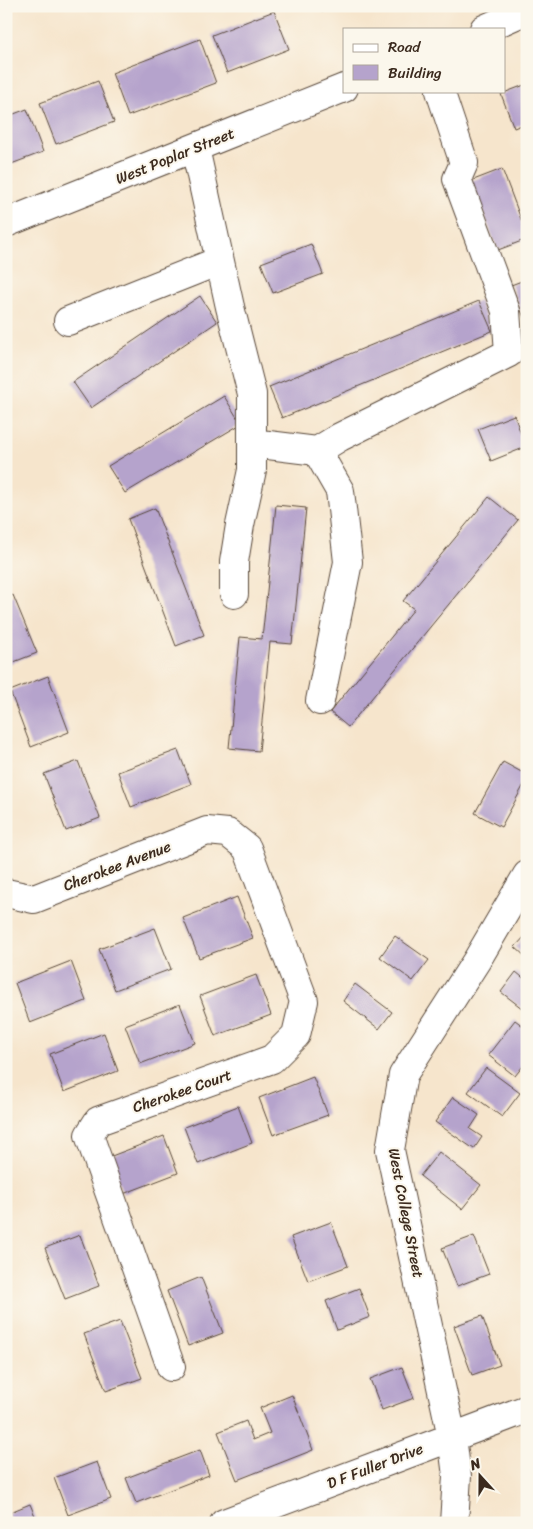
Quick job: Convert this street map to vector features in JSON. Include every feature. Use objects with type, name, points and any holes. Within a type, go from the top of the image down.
[{"type":"street","points":[[486,28],[527,10]]},
{"type":"street","name":"West Poplar Street","points":[[6,224],[343,88]]},
{"type":"street","points":[[252,443],[317,451],[340,437],[509,353],[506,311],[457,179],[464,163],[440,92]]},
{"type":"street","points":[[195,148],[219,261],[252,394],[252,470],[238,534],[234,562],[234,594]]},
{"type":"street","points":[[68,321],[219,261]]},
{"type":"street","points":[[317,451],[340,491],[348,562],[320,701]]},
{"type":"street","name":"Cherokee Avenue","points":[[6,893],[34,899],[207,831],[228,833]]},
{"type":"street","name":"Cherokee Court","points":[[171,1367],[89,1135],[98,1120],[272,1059],[296,1035],[304,1001],[247,848],[228,833]]},
{"type":"street","name":"West College Street","points":[[454,1523],[457,1476],[452,1436],[390,1150],[403,1075],[477,960],[527,875]]},
{"type":"street","name":"D F Fuller Drive","points":[[224,1523],[527,1408]]},
{"type":"building","points":[[319,6],[336,6],[322,12]]},
{"type":"building","points":[[274,11],[289,49],[227,73],[212,35]]},
{"type":"building","points":[[200,39],[216,83],[128,116],[112,73]]},
{"type":"building","points":[[98,81],[114,122],[56,144],[40,103]]},
{"type":"building","points":[[527,84],[527,123],[514,128],[501,94]]},
{"type":"building","points":[[27,109],[43,152],[6,166],[6,117]]},
{"type":"building","points":[[502,169],[527,239],[498,250],[471,181]]},
{"type":"building","points":[[311,244],[323,274],[273,293],[261,263]]},
{"type":"building","points":[[527,279],[527,325],[511,285]]},
{"type":"building","points":[[200,296],[217,322],[91,408],[73,382]]},
{"type":"building","points":[[479,301],[492,331],[282,418],[269,387]]},
{"type":"building","points":[[224,396],[241,424],[125,493],[108,466]]},
{"type":"building","points":[[514,415],[526,447],[491,461],[478,429]]},
{"type":"building","points":[[489,497],[518,520],[348,727],[330,712],[414,609],[403,601]]},
{"type":"building","points":[[276,505],[306,508],[292,644],[270,642],[259,751],[229,748],[240,637],[262,639]]},
{"type":"building","points":[[155,508],[204,635],[176,646],[128,519]]},
{"type":"building","points":[[13,595],[37,653],[6,665],[6,598]]},
{"type":"building","points":[[48,676],[69,732],[31,747],[10,691]]},
{"type":"building","points":[[527,680],[527,693],[521,689]]},
{"type":"building","points":[[178,750],[191,784],[131,807],[118,772]]},
{"type":"building","points":[[78,761],[100,818],[66,831],[44,774]]},
{"type":"building","points":[[503,762],[527,775],[527,779],[501,827],[475,813]]},
{"type":"building","points":[[237,897],[253,938],[199,958],[183,918]]},
{"type":"building","points":[[155,928],[171,969],[115,990],[99,949]]},
{"type":"building","points":[[527,934],[527,958],[515,947]]},
{"type":"building","points":[[395,936],[429,960],[413,981],[380,957]]},
{"type":"building","points":[[71,961],[86,1001],[30,1023],[15,983]]},
{"type":"building","points":[[516,972],[527,981],[527,1012],[501,992]]},
{"type":"building","points":[[256,975],[271,1015],[215,1036],[200,996]]},
{"type":"building","points":[[355,984],[392,1012],[379,1029],[343,1001]]},
{"type":"building","points":[[180,1004],[195,1043],[140,1064],[125,1025]]},
{"type":"building","points":[[515,1020],[527,1029],[527,1061],[515,1076],[488,1055]]},
{"type":"building","points":[[104,1033],[118,1071],[64,1092],[50,1054]]},
{"type":"building","points":[[486,1068],[520,1093],[502,1117],[468,1092]]},
{"type":"building","points":[[313,1077],[328,1115],[273,1135],[259,1098]]},
{"type":"building","points":[[453,1097],[479,1115],[470,1129],[482,1137],[474,1149],[435,1122]]},
{"type":"building","points":[[238,1106],[252,1143],[198,1164],[184,1127]]},
{"type":"building","points":[[164,1136],[178,1173],[123,1194],[109,1157]]},
{"type":"building","points":[[439,1152],[481,1185],[462,1209],[420,1176]]},
{"type":"building","points":[[331,1222],[348,1266],[308,1281],[291,1237]]},
{"type":"building","points":[[80,1235],[99,1286],[65,1299],[45,1248]]},
{"type":"building","points":[[474,1236],[489,1274],[457,1286],[442,1248]]},
{"type":"building","points":[[201,1277],[223,1333],[188,1346],[167,1291]]},
{"type":"building","points":[[359,1288],[370,1317],[337,1330],[326,1301]]},
{"type":"building","points":[[482,1316],[500,1365],[472,1375],[454,1326]]},
{"type":"building","points":[[120,1321],[142,1378],[106,1391],[84,1334]]},
{"type":"building","points":[[402,1367],[414,1398],[382,1410],[370,1379]]},
{"type":"building","points":[[292,1395],[313,1450],[237,1480],[218,1432],[246,1421],[253,1440],[270,1433],[260,1408]]},
{"type":"building","points":[[200,1450],[209,1475],[136,1503],[126,1478]]},
{"type":"building","points":[[97,1462],[111,1499],[68,1515],[54,1478]]},
{"type":"building","points":[[30,1504],[38,1523],[12,1523],[8,1513]]}]
